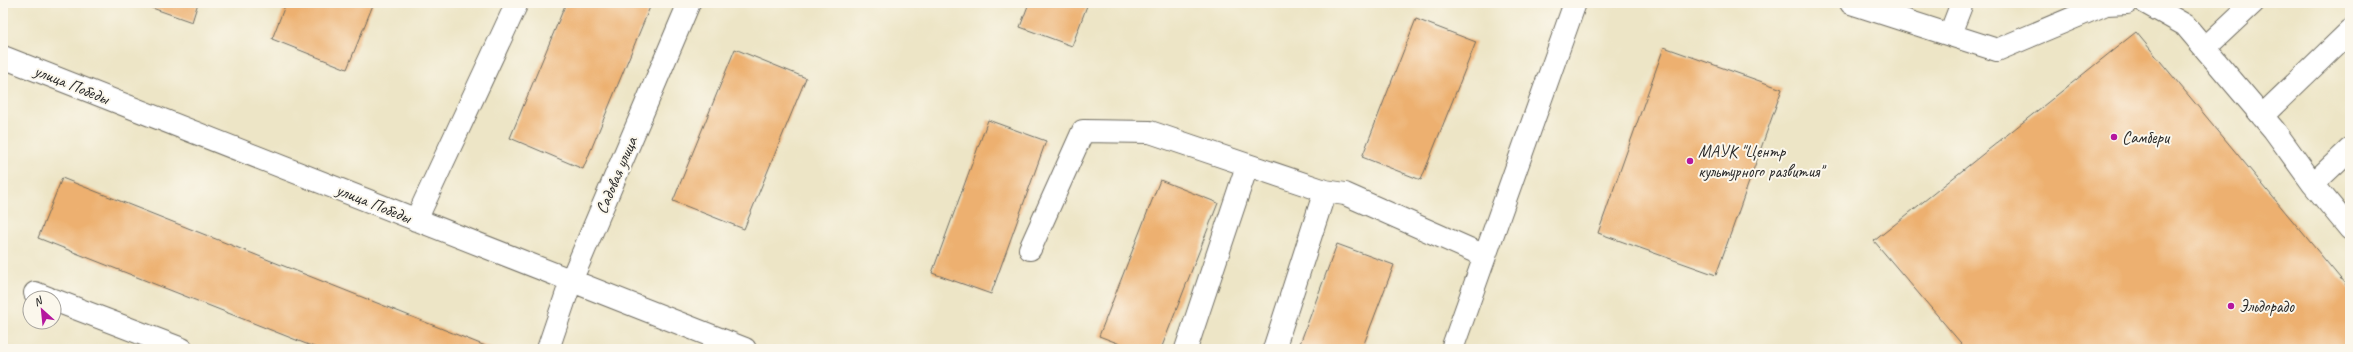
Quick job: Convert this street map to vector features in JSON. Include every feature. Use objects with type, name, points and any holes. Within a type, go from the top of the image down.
[{"type":"street","points":[[416,220],[517,3]]},
{"type":"street","name":"Садовая улица","points":[[548,349],[571,281],[689,3]]},
{"type":"street","points":[[1452,349],[1576,3]]},
{"type":"street","points":[[1850,3],[1997,50],[2106,4],[2127,3]]},
{"type":"street","points":[[1950,34],[1962,3]]},
{"type":"street","points":[[2146,3],[2185,25],[2262,116],[2313,184],[2350,229]]},
{"type":"street","points":[[2205,48],[2253,3]]},
{"type":"street","points":[[2262,116],[2350,31]]},
{"type":"street","name":"улица Победы","points":[[3,57],[745,349]]},
{"type":"street","points":[[1030,249],[1083,131],[1150,132],[1246,166],[1325,191],[1345,194],[1485,256]]},
{"type":"street","points":[[2313,184],[2350,149]]},
{"type":"street","points":[[1186,349],[1246,166]]},
{"type":"street","points":[[1274,349],[1325,191]]},
{"type":"street","points":[[62,303],[182,349]]},
{"type":"building","points":[[138,3],[198,3],[192,22]]},
{"type":"building","points":[[286,3],[368,3],[373,5],[347,69],[272,39]]},
{"type":"building","points":[[566,3],[640,3],[650,7],[583,169],[510,138]]},
{"type":"building","points":[[1029,3],[1088,3],[1072,46],[1020,27]]},
{"type":"building","points":[[1416,19],[1476,42],[1421,180],[1362,157]]},
{"type":"building","name":"Самбери","points":[[2136,32],[2350,290],[2350,349],[1966,349],[1874,241]]},
{"type":"building","name":"МАУК \"Центр культурного развития\"","points":[[1664,47],[1782,89],[1716,275],[1598,233]]},
{"type":"building","points":[[735,49],[806,78],[744,229],[673,201]]},
{"type":"building","points":[[988,120],[1046,141],[991,294],[932,273]]},
{"type":"building","points":[[62,178],[493,349],[319,349],[38,238]]},
{"type":"building","points":[[1160,180],[1218,203],[1161,349],[1133,349],[1099,336]]},
{"type":"building","points":[[1337,244],[1394,265],[1362,349],[1298,349]]},
{"type":"place","name":"Самбери","points":[[2114,137]]},
{"type":"place","name":"МАУК \"Центр культурного развития\"","points":[[1690,161]]},
{"type":"place","name":"Эльдорадо","points":[[2231,306]]}]
